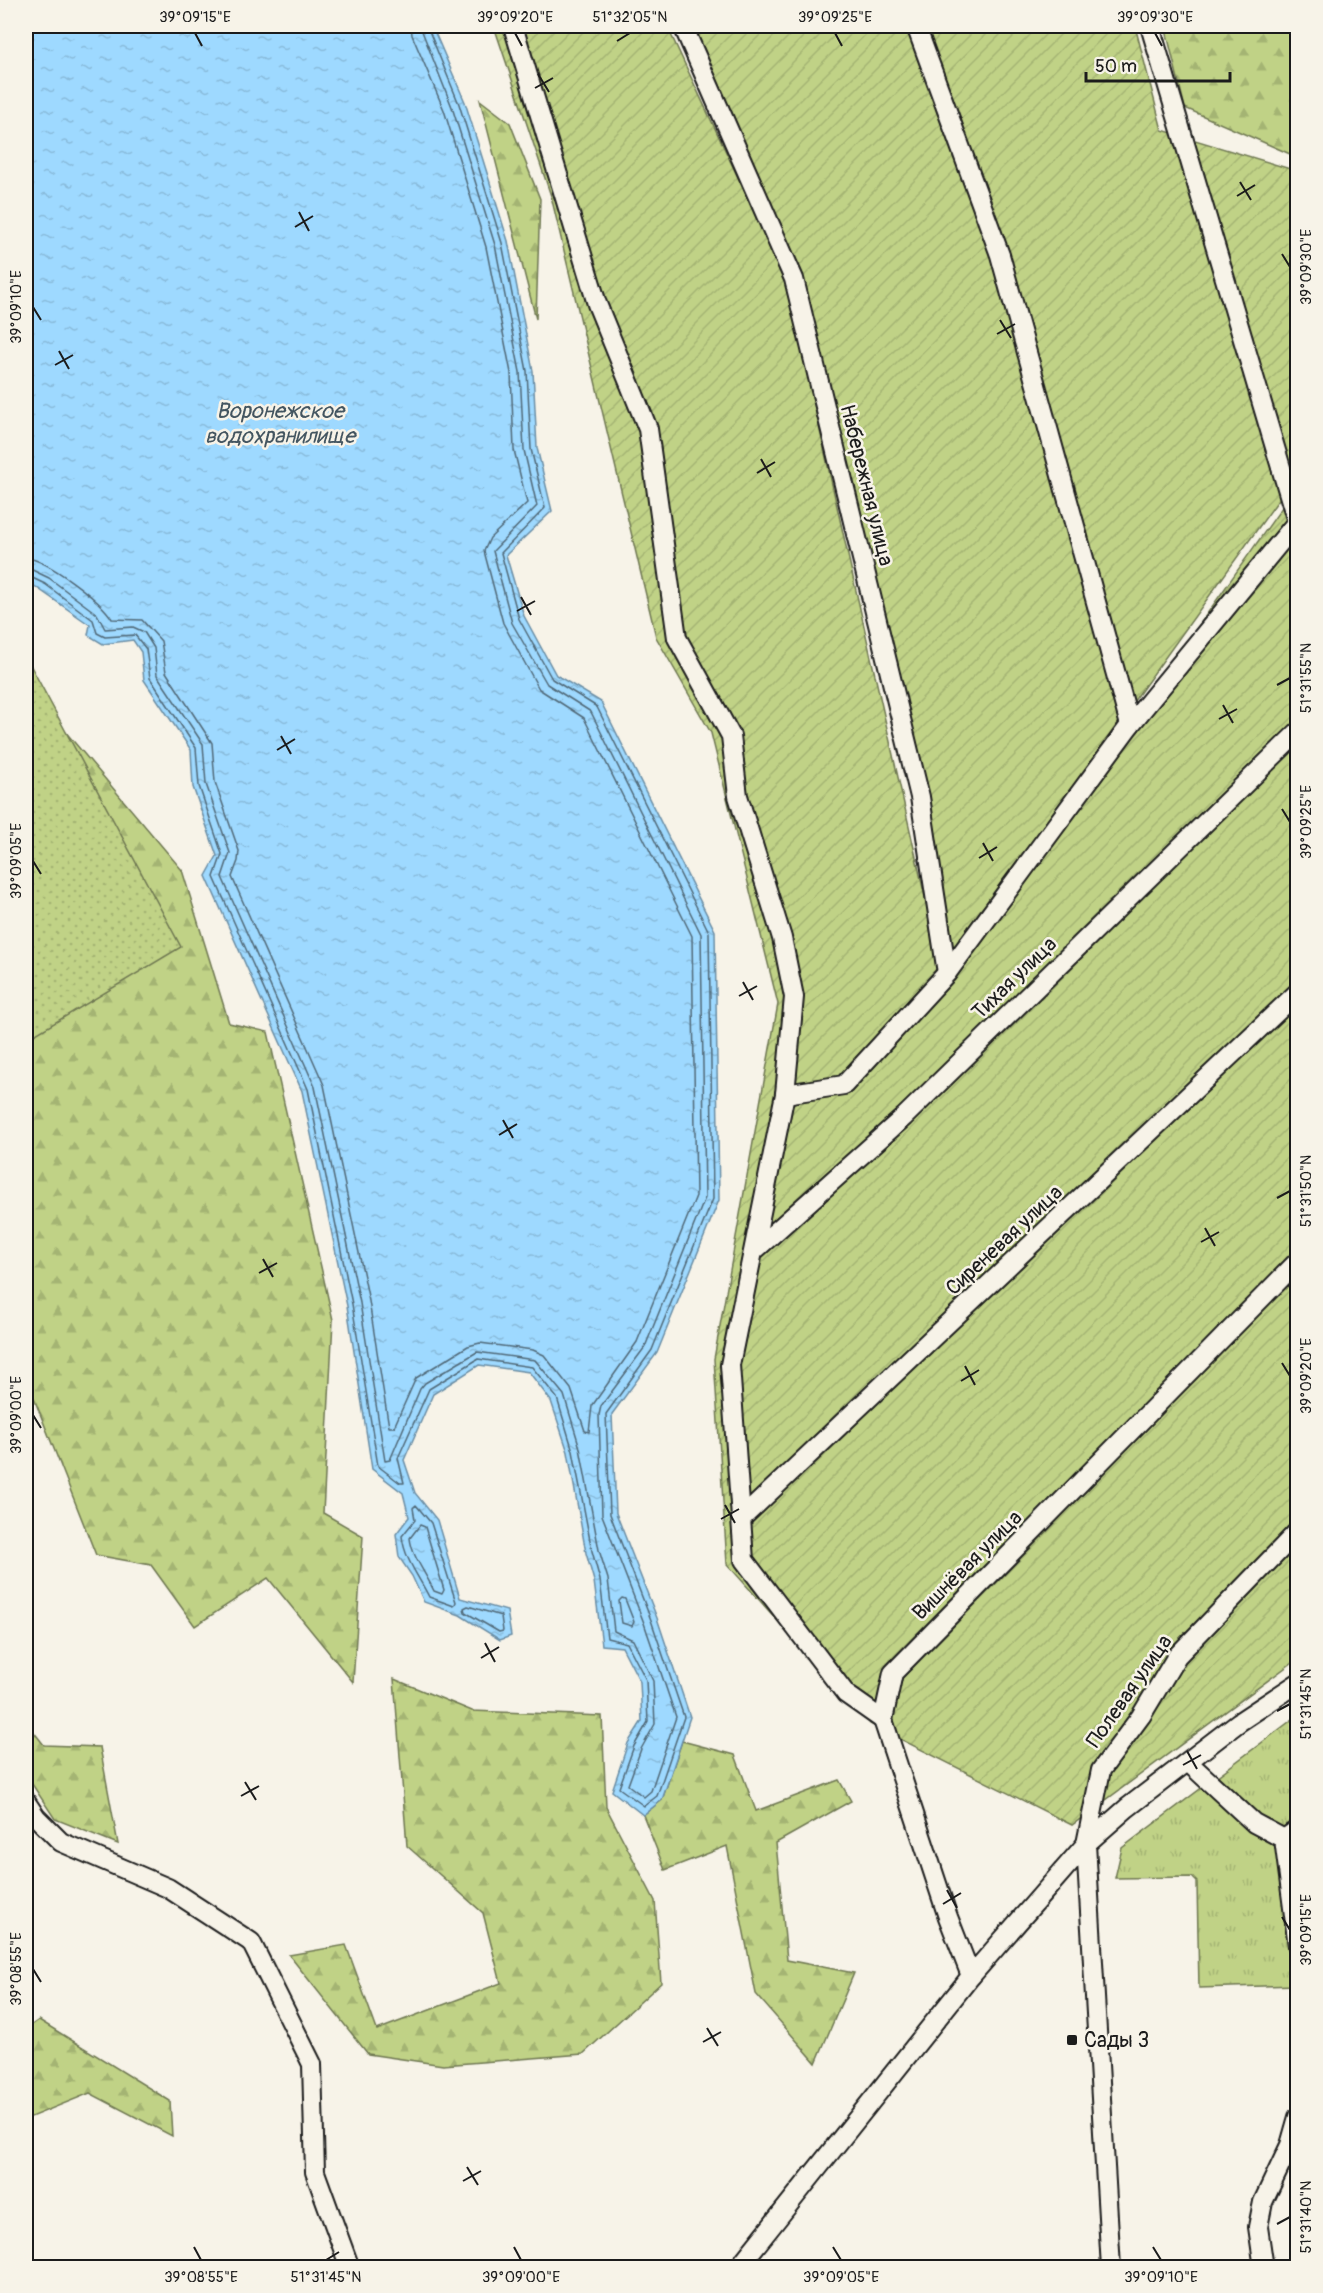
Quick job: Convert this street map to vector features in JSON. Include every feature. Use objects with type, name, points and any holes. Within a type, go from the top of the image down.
[{"type":"street","points":[[513,26],[597,304],[648,429],[677,638],[730,736],[738,796],[782,938],[794,997],[785,1094],[730,1365],[744,1560],[846,1694],[883,1720],[948,1917],[971,1976]]},
{"type":"street","name":"Набережная улица","points":[[683,26],[794,279],[920,797],[947,973]]},
{"type":"street","points":[[916,26],[1000,255],[1130,725]]},
{"type":"street","points":[[785,1094],[844,1085],[947,973],[1130,725],[1297,524],[1150,26]]},
{"type":"street","name":"Тихая улица","points":[[755,1250],[904,1117],[1298,732]]},
{"type":"street","name":"Сиреневая улица","points":[[741,1519],[1298,992]]},
{"type":"street","name":"Вишнёвая улица","points":[[883,1720],[893,1672],[1298,1261]]},
{"type":"street","name":"Полевая улица","points":[[1086,1844],[1101,1770],[1141,1716],[1177,1656],[1298,1531]]},
{"type":"street","points":[[738,2268],[971,1976],[1086,1844],[1127,1808],[1189,1763],[1239,1722],[1298,1683]]},
{"type":"street","points":[[1189,1763],[1254,1823],[1291,1834],[1298,1946]]},
{"type":"street","points":[[26,1802],[36,1817],[61,1842],[168,1888],[251,1942],[312,2064],[315,2172],[350,2268]]},
{"type":"street","points":[[1086,1844],[1111,2268]]},
{"type":"street","points":[[1264,2268],[1258,2227],[1261,2211],[1290,2145],[1298,2117]]},
{"type":"green space","points":[[494,26],[667,26],[786,280],[945,986],[1297,486],[1297,1659],[1072,1825],[870,1724],[727,1564],[714,1359],[778,1004],[711,733],[656,637],[551,196]]},
{"type":"green space","points":[[675,26],[1135,26],[1162,130],[1297,171],[1297,474],[952,954],[792,274]]},
{"type":"green space","points":[[1165,26],[1297,26],[1297,157],[1185,108]]},
{"type":"green space","points":[[480,100],[510,123],[540,199],[536,319]]},
{"type":"green space","points":[[26,657],[181,947],[26,1040]]},
{"type":"green space","points":[[26,685],[182,870],[229,1023],[268,1032],[333,1320],[323,1513],[363,1536],[353,1682],[268,1578],[195,1626],[151,1565],[96,1555],[26,1378]]},
{"type":"green space","points":[[394,1679],[472,1711],[602,1716],[606,1807],[655,1901],[661,1983],[583,2054],[443,2065],[368,2054],[289,1955],[346,1945],[377,2030],[501,1983],[483,1913],[407,1846]]},
{"type":"green space","points":[[1297,1716],[1297,1985],[1199,1988],[1197,1882],[1192,1877],[1115,1878],[1122,1848]]},
{"type":"green space","points":[[26,1722],[44,1745],[100,1747],[118,1844],[55,1819],[26,1775]]},
{"type":"green space","points":[[682,1741],[735,1755],[756,1811],[839,1780],[851,1801],[776,1843],[787,1960],[854,1973],[816,2063],[756,1994],[727,1846],[665,1870],[643,1815],[662,1800]]},
{"type":"green space","points":[[39,2020],[170,2101],[172,2136],[90,2093],[26,2119],[26,2029]]},
{"type":"water","name":"Воронежское водохранилище","points":[[26,26],[432,26],[465,102],[508,241],[533,371],[537,448],[552,511],[506,555],[524,616],[556,675],[601,702],[715,931],[719,1200],[657,1353],[612,1414],[616,1513],[657,1618],[690,1717],[662,1800],[643,1815],[612,1791],[628,1743],[642,1721],[640,1682],[622,1647],[602,1645],[594,1581],[586,1553],[568,1452],[551,1401],[529,1372],[479,1365],[433,1394],[404,1460],[415,1493],[437,1520],[460,1598],[507,1611],[511,1636],[500,1640],[460,1615],[424,1602],[412,1576],[399,1557],[396,1534],[409,1517],[403,1493],[372,1469],[347,1306],[302,1091],[206,876],[217,856],[193,787],[191,750],[144,680],[141,652],[133,640],[103,644],[88,635],[90,625],[26,580]]},
{"type":"place","name":"Сады 3","points":[[1072,2040]]}]
